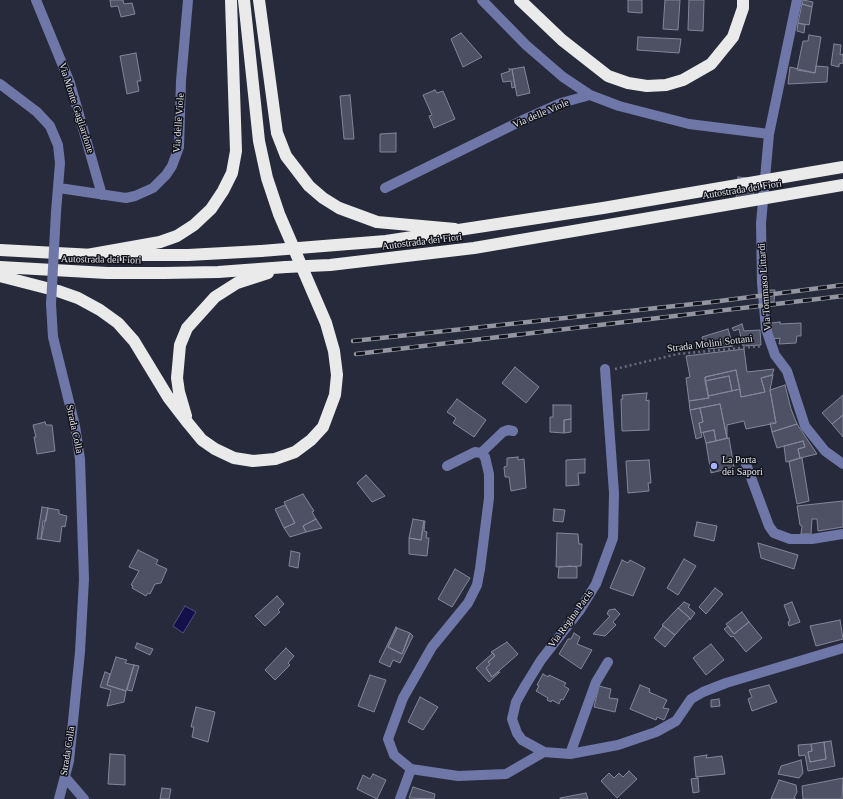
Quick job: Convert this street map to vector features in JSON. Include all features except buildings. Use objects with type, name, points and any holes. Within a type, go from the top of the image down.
[{"type":"highway","points":[[87,255],[160,242],[177,236],[194,225],[211,209],[223,191],[232,173],[236,151],[232,0]]},
{"type":"highway","points":[[0,276],[58,290],[100,310],[118,323],[134,341],[168,397],[202,440],[215,449],[234,458],[253,461],[275,459],[295,452],[311,440],[323,427],[335,395],[337,375],[334,351],[326,323],[279,214],[267,178],[259,141],[244,0]]},
{"type":"highway","points":[[259,0],[277,133],[286,156],[295,169],[323,198],[339,208],[377,222],[464,230]]},
{"type":"highway","points":[[520,0],[562,40],[608,76],[628,83],[647,86],[666,85],[683,80],[711,64],[733,37],[743,8],[742,0]]},
{"type":"highway","name":"Autostrada dei Fiori","points":[[0,250],[87,255],[188,255],[386,241],[464,230],[843,167]]},
{"type":"highway","name":"Autostrada dei Fiori","points":[[0,267],[106,272],[218,272],[330,265],[474,248],[843,185]]},
{"type":"highway","points":[[188,423],[179,392],[177,378],[180,345],[187,328],[215,297],[237,283],[286,267]]},
{"type":"street","name":"Via Monte Gagliardone","points":[[36,0],[70,83],[102,195]]},
{"type":"street","name":"Via delle Viole","points":[[59,188],[126,198],[144,193],[160,182],[172,166],[179,147],[181,81],[188,0]]},
{"type":"street","name":"Via delle Viole","points":[[482,0],[526,45],[563,77],[590,95]]},
{"type":"street","name":"Via Tommaso Littardi","points":[[797,0],[769,134],[761,223],[762,283],[766,328],[775,354],[787,371],[805,426],[825,451],[843,464]]},
{"type":"street","name":"Strada Colla","points":[[0,84],[37,112],[50,126],[58,145],[60,163],[56,212],[51,321],[57,356],[79,452],[82,486],[84,579],[80,644],[69,761],[59,799]]},
{"type":"street","name":"Via delle Viole","points":[[385,188],[527,118],[561,103],[590,95]]},
{"type":"street","points":[[590,95],[619,106],[689,124],[769,134]]},
{"type":"street","name":"Via Regina Pacis","points":[[605,370],[614,493],[613,538],[596,584],[580,610],[541,660],[516,702],[512,719],[517,733],[522,740],[544,752],[570,754],[618,745],[656,732],[676,722],[690,700],[703,692],[726,683],[843,648]]},
{"type":"street","points":[[481,453],[503,432],[508,430],[513,431]]},
{"type":"street","points":[[446,466],[475,452],[481,453],[485,457],[489,474],[490,498],[477,585],[468,603],[432,648],[403,698],[388,739],[394,755],[411,769],[458,776],[506,774],[544,752]]},
{"type":"street","points":[[746,464],[769,526],[774,533],[790,539],[812,539],[843,534]]},
{"type":"street","points":[[570,754],[596,682],[608,662]]},
{"type":"street","points":[[400,799],[411,769]]},
{"type":"street","points":[[65,777],[84,799]]},
{"type":"path","name":"Strada Molini Sottani","points":[[605,370],[678,354],[771,345]]},
{"type":"shaded area","points":[[185,606],[196,612],[183,633],[173,626]]},
{"type":"railway","points":[[353,341],[712,302],[843,285]]},
{"type":"railway","points":[[356,354],[843,296]]},
{"type":"place","name":"La Porta dei Sapori","points":[[714,466]]}]
